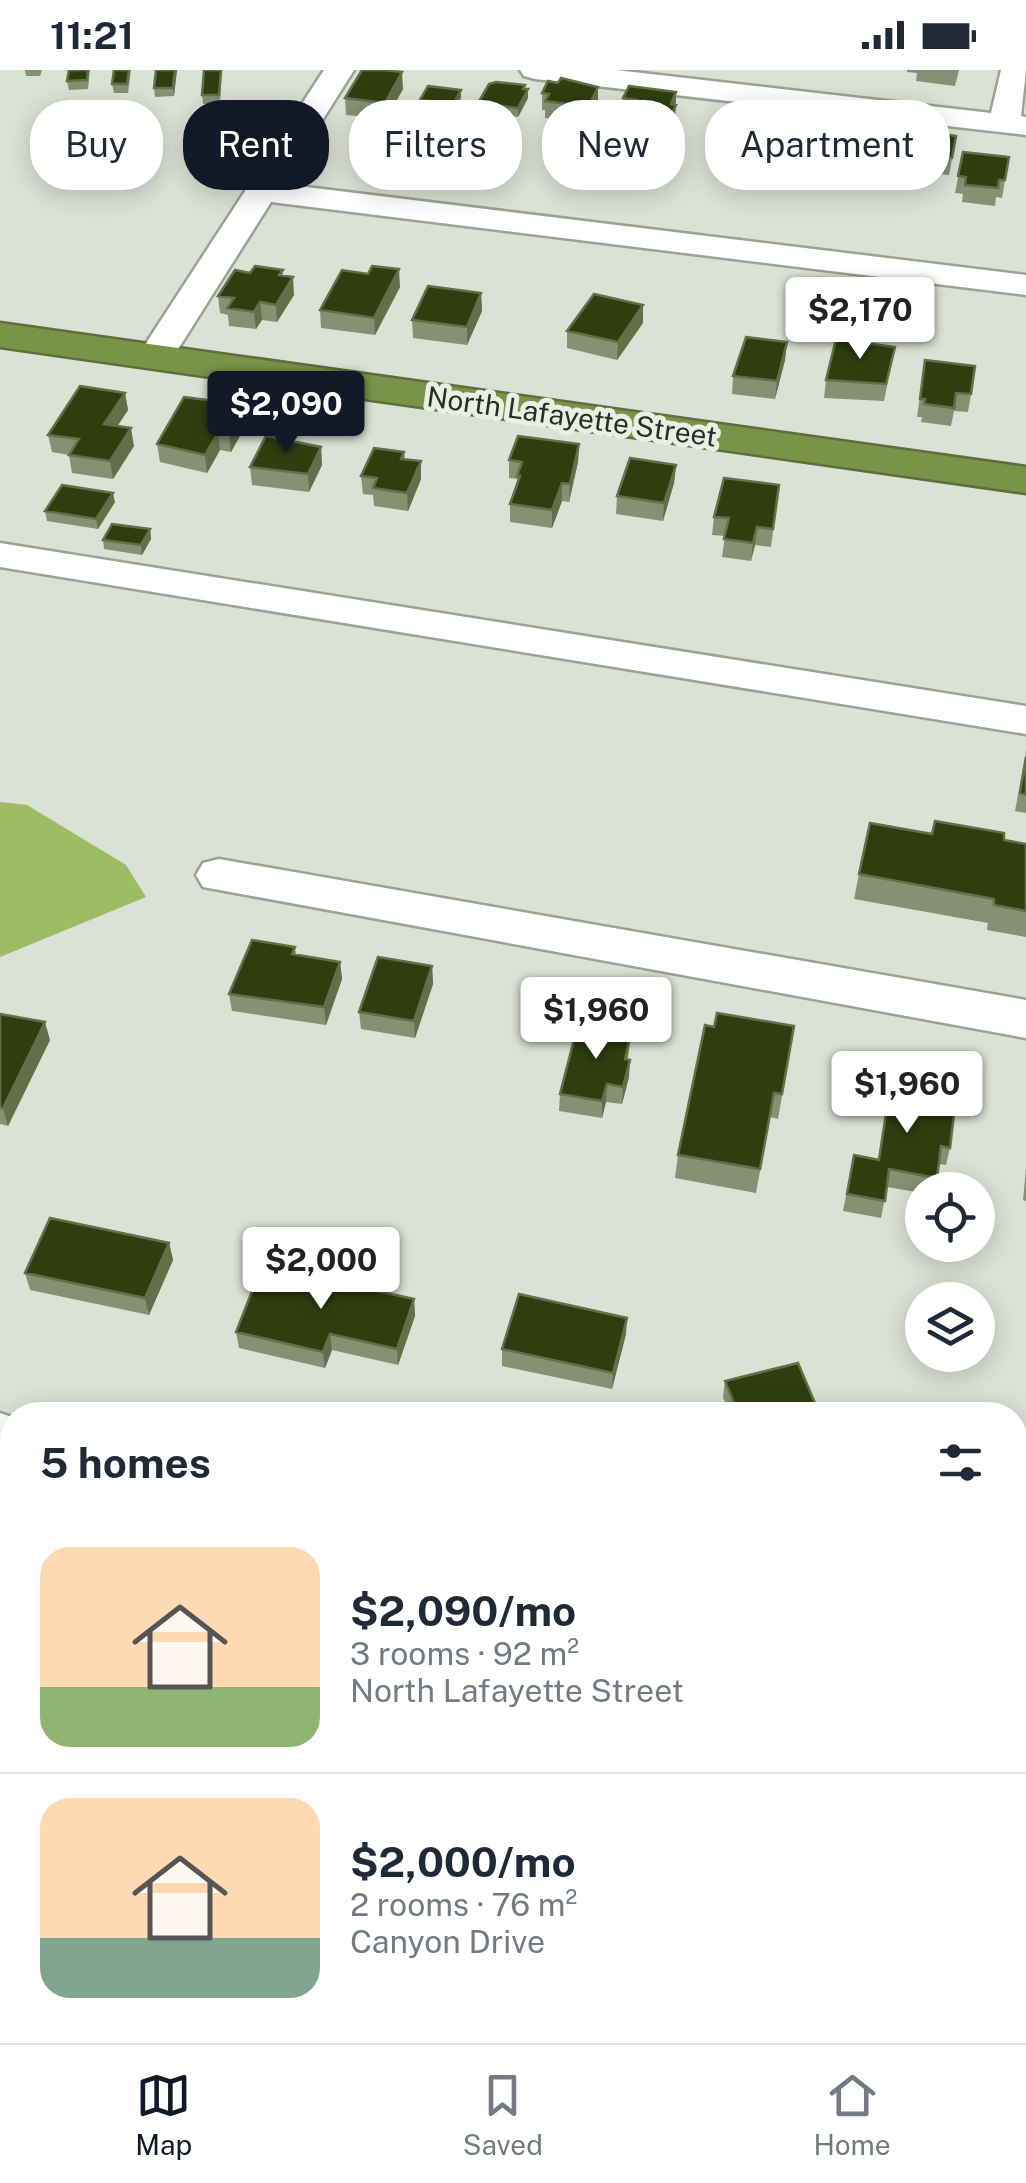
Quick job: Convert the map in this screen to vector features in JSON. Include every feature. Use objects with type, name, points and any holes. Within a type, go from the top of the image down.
[{"type":"highway","name":"North Lafayette Street","points":[[0,335],[1026,480]]},
{"type":"street","points":[[155,357],[339,70]]},
{"type":"street","points":[[535,70],[1015,125],[1016,70]]},
{"type":"street","points":[[262,191],[1026,285]]},
{"type":"street","points":[[0,555],[1026,720]]},
{"type":"street","points":[[218,875],[1026,1019]]},
{"type":"green space","points":[[0,802],[27,805],[126,865],[146,897],[0,957]]},
{"type":"building","points":[[69,70],[88,70],[87,80],[67,81]]},
{"type":"building","points":[[114,70],[129,70],[127,84],[112,84]]},
{"type":"building","points":[[156,70],[175,70],[173,88],[154,88]]},
{"type":"building","points":[[204,70],[221,70],[219,95],[202,95]]},
{"type":"building","points":[[362,70],[402,72],[387,100],[345,98]]},
{"type":"building","points":[[561,78],[598,87],[592,100],[546,100],[549,94],[542,93],[548,81],[558,83]]},
{"type":"building","points":[[489,84],[525,85],[523,89],[528,89],[522,100],[480,100]]},
{"type":"building","points":[[428,86],[461,90],[455,100],[420,100]]},
{"type":"building","points":[[629,86],[676,92],[673,100],[623,98]]},
{"type":"building","points":[[950,135],[956,136],[950,158]]},
{"type":"building","points":[[963,152],[1009,157],[1005,180],[999,180],[998,188],[965,185],[966,177],[958,176]]},
{"type":"building","points":[[255,266],[283,270],[279,275],[293,277],[276,305],[260,302],[254,312],[227,308],[234,298],[218,296],[235,270],[250,273]]},
{"type":"building","points":[[372,266],[399,269],[374,318],[320,310],[342,270],[368,274]]},
{"type":"building","points":[[428,286],[481,293],[467,327],[412,320]]},
{"type":"building","points":[[594,294],[643,305],[618,342],[567,331]]},
{"type":"building","points":[[746,337],[787,342],[777,381],[733,376]]},
{"type":"building","points":[[836,339],[895,347],[886,384],[826,380]]},
{"type":"building","points":[[925,360],[975,366],[971,394],[956,393],[954,408],[924,404],[925,399],[920,399]]},
{"type":"building","points":[[80,386],[125,393],[104,424],[131,428],[110,461],[69,455],[79,439],[48,435]]},
{"type":"building","points":[[184,397],[245,405],[229,434],[218,433],[205,455],[157,444]]},
{"type":"building","points":[[266,436],[321,447],[308,474],[250,467]]},
{"type":"building","points":[[518,436],[579,444],[570,484],[562,483],[552,510],[510,504],[522,462],[509,460]]},
{"type":"building","points":[[374,448],[404,452],[401,459],[421,461],[407,493],[373,488],[377,478],[361,476]]},
{"type":"building","points":[[630,458],[676,465],[664,503],[617,496]]},
{"type":"building","points":[[724,478],[779,485],[773,529],[757,527],[753,543],[724,539],[729,518],[714,517]]},
{"type":"building","points":[[62,485],[113,493],[96,519],[45,511]]},
{"type":"building","points":[[112,524],[150,529],[141,545],[103,540]]},
{"type":"building","points":[[1026,757],[1026,795],[1020,793]]},
{"type":"building","points":[[935,821],[1004,833],[1004,840],[1026,844],[1026,911],[994,905],[994,899],[859,874],[870,823],[932,834]]},
{"type":"building","points":[[252,940],[295,947],[292,954],[340,962],[324,1007],[229,994]]},
{"type":"building","points":[[378,957],[432,966],[414,1021],[359,1012]]},
{"type":"building","points":[[717,1013],[794,1026],[782,1094],[774,1093],[760,1169],[678,1155],[705,1025],[714,1027]]},
{"type":"building","points":[[0,1014],[45,1022],[3,1108],[0,1108]]},
{"type":"building","points":[[578,1024],[631,1033],[623,1087],[607,1084],[602,1101],[560,1094]]},
{"type":"building","points":[[892,1074],[948,1084],[946,1104],[955,1106],[950,1148],[941,1146],[938,1172],[889,1169],[885,1201],[847,1194],[854,1155],[879,1160]]},
{"type":"building","points":[[50,1218],[169,1243],[145,1298],[25,1273]]},
{"type":"building","points":[[262,1266],[414,1299],[397,1349],[330,1334],[323,1352],[236,1332]]},
{"type":"building","points":[[519,1294],[627,1318],[613,1373],[502,1349]]},
{"type":"building","points":[[798,1363],[814,1402],[734,1402],[725,1381]]}]
